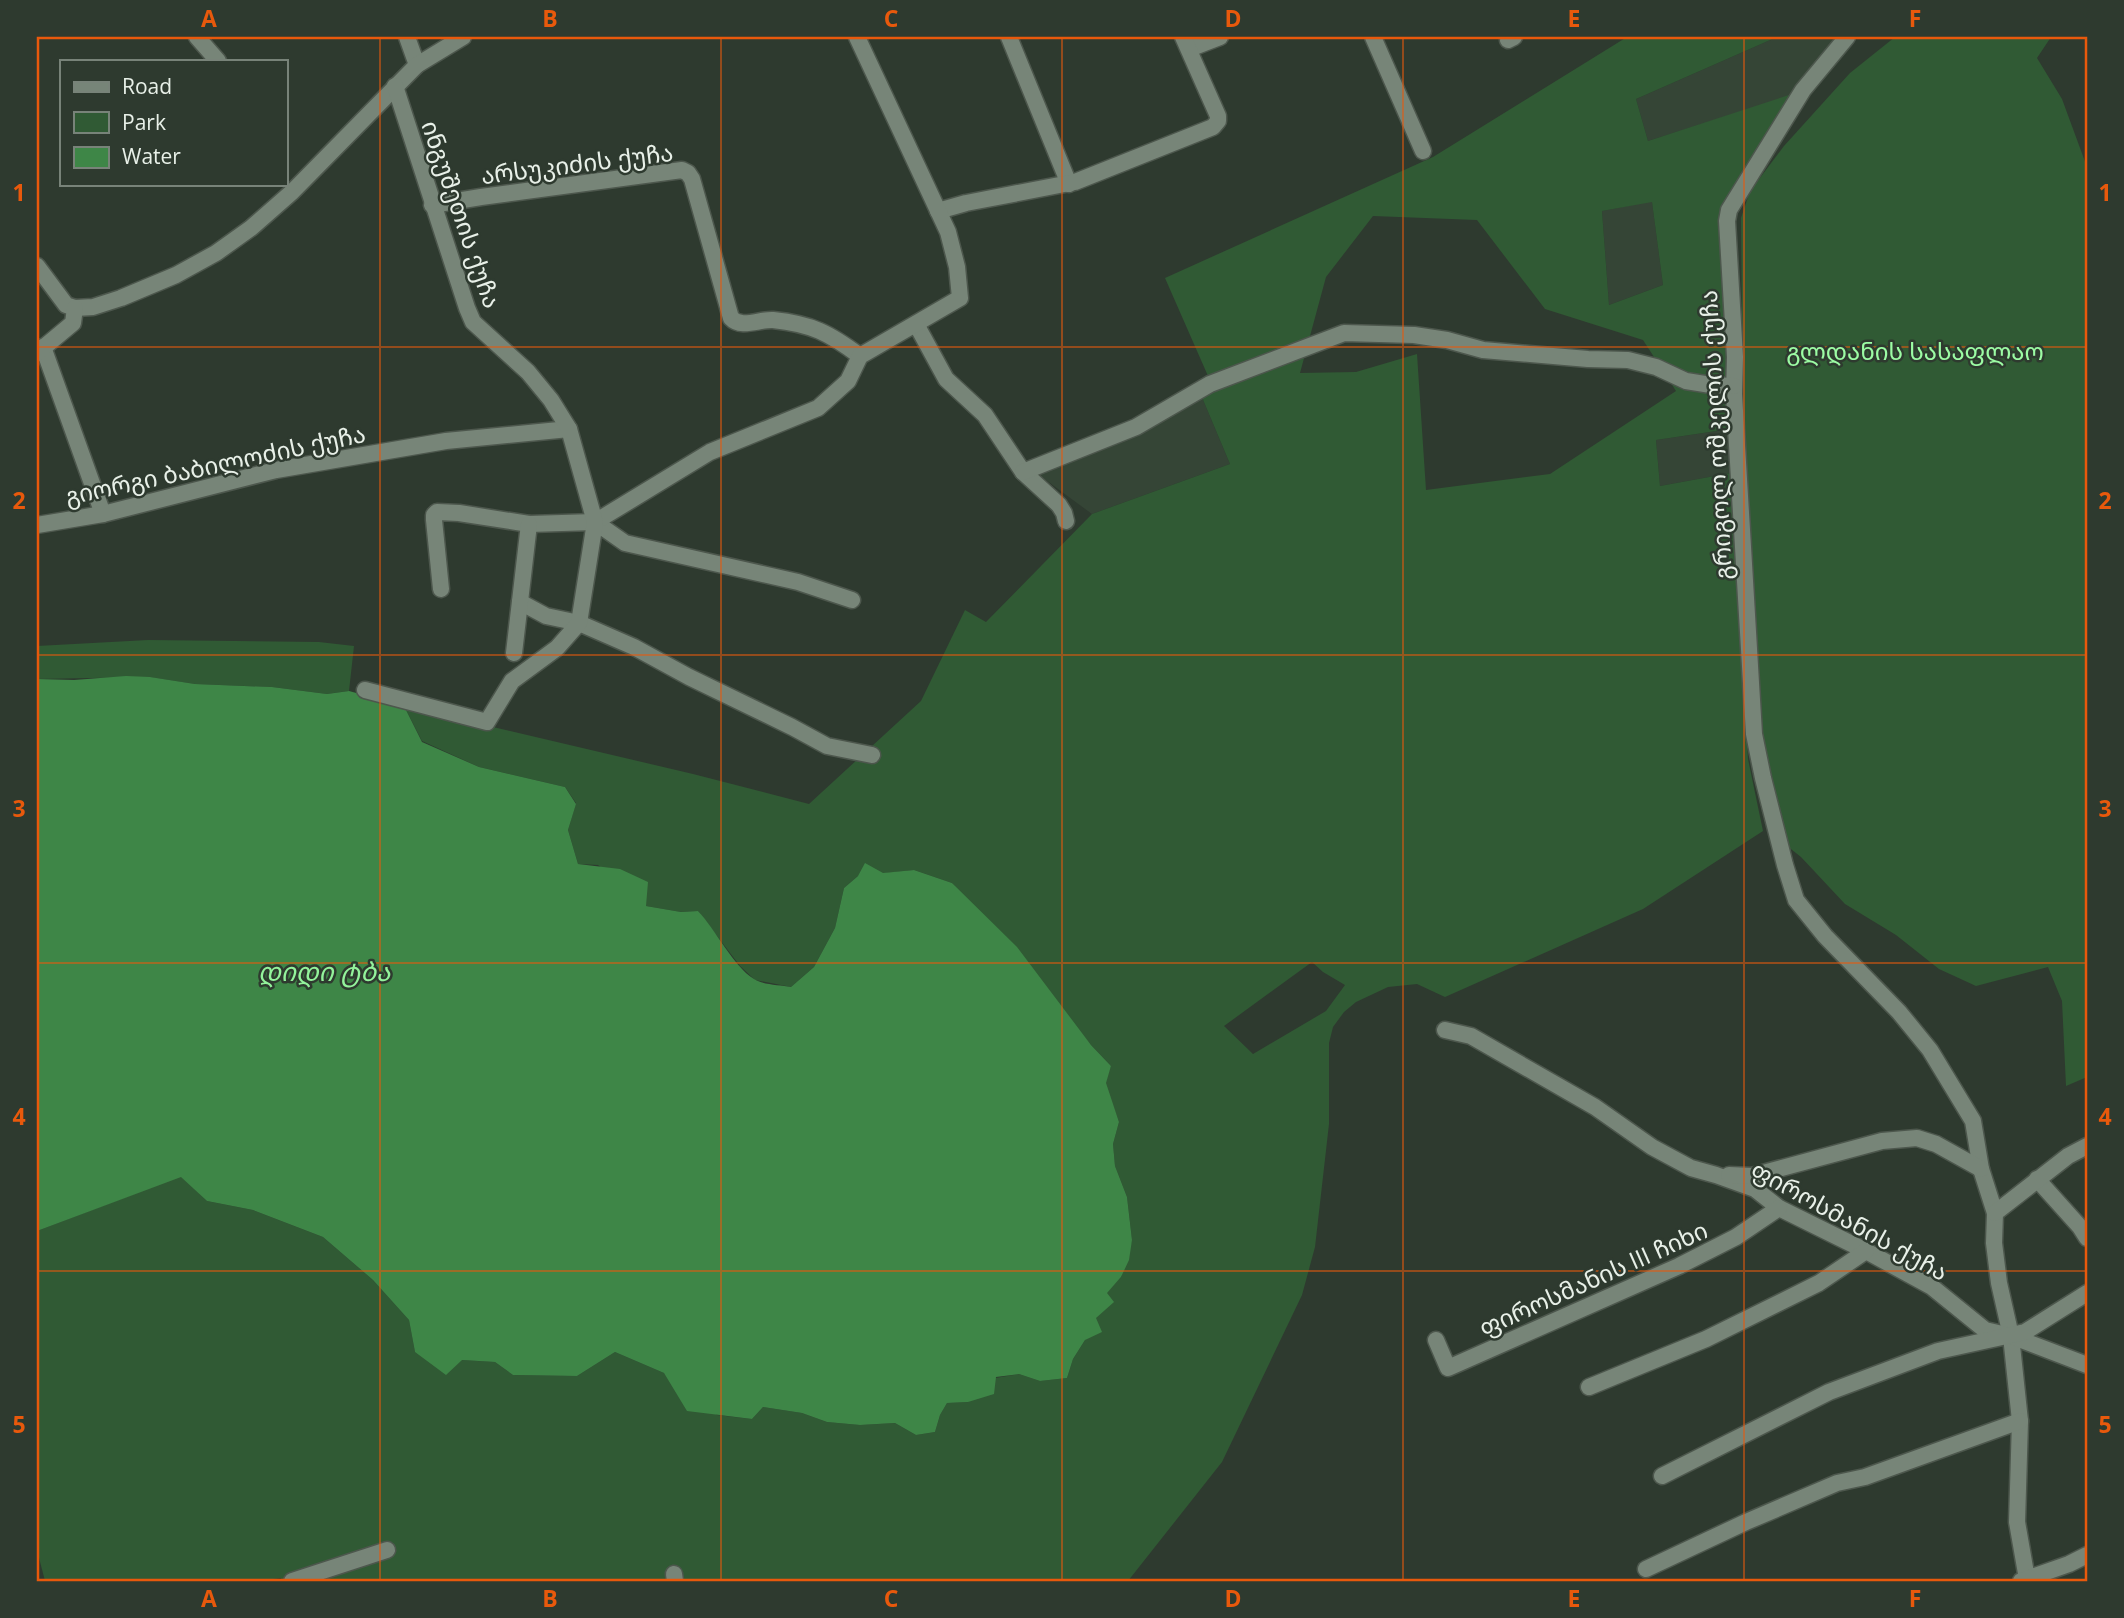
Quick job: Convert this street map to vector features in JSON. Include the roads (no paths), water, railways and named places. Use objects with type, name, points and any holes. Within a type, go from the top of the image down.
[{"type":"street","points":[[197,37],[217,60]]},
{"type":"street","points":[[407,37],[417,65]]},
{"type":"street","points":[[37,266],[66,305],[75,308],[93,307],[121,298],[176,275],[216,253],[251,228],[288,186],[417,65],[463,37]]},
{"type":"street","points":[[441,589],[434,520],[437,512],[529,524],[595,522],[710,452],[818,408],[848,381],[860,356],[960,298],[957,267],[948,232],[858,37]]},
{"type":"street","points":[[1009,37],[1069,184]]},
{"type":"street","points":[[938,211],[966,202],[1069,184],[1213,127],[1219,116],[1186,43],[1220,37]]},
{"type":"street","points":[[1373,37],[1423,152]]},
{"type":"street","name":"გრიგოლ ოშკელის ქუჩა","points":[[1847,37],[1803,90],[1729,210],[1727,221],[1754,734],[1784,865],[1796,900],[1825,936],[1899,1012],[1930,1050],[1973,1121],[1981,1168],[1995,1213],[1994,1243],[2011,1336],[2020,1421],[2017,1522],[2024,1580]]},
{"type":"street","name":"ინგუშეთის ქუჩა","points":[[395,86],[432,205],[473,322],[536,380],[569,429],[595,522]]},
{"type":"street","name":"არსუკიძის ქუჩა","points":[[432,205],[682,170],[692,179],[734,322],[740,324],[769,319],[803,324],[831,335],[860,356]]},
{"type":"street","points":[[75,308],[73,323],[40,350],[103,514]]},
{"type":"street","points":[[916,324],[946,379],[985,415],[1023,472],[1059,505],[1066,521]]},
{"type":"street","points":[[1023,472],[1136,427],[1210,384],[1344,333],[1414,335],[1483,350],[1628,360],[1656,366],[1686,381],[1734,386]]},
{"type":"street","name":"გიორგი ბაბილოძის ქუჩა","points":[[37,525],[103,514],[276,470],[446,441],[569,429]]},
{"type":"street","points":[[595,522],[625,543],[798,582],[852,600]]},
{"type":"street","points":[[365,690],[487,722],[512,681],[556,648],[579,623],[595,522]]},
{"type":"street","points":[[514,653],[529,524]]},
{"type":"street","points":[[520,602],[546,616],[579,623],[634,647],[827,746],[872,755]]},
{"type":"street","name":"ფიროსმანის ქუჩა","points":[[1445,1030],[1471,1036],[1595,1107],[1652,1147],[1691,1168],[1755,1189],[1779,1208],[1932,1287],[1985,1330],[2011,1336],[2087,1365]]},
{"type":"street","points":[[1716,1175],[1752,1176],[1882,1141],[1917,1138],[1936,1144],[1981,1168]]},
{"type":"street","points":[[1995,1213],[2068,1156],[2087,1146]]},
{"type":"street","points":[[2038,1179],[2087,1238]]},
{"type":"street","name":"ფიროსმანის III ჩიხი","points":[[1436,1340],[1448,1368],[1679,1266],[1735,1237],[1779,1208]]},
{"type":"street","points":[[1589,1387],[1706,1339],[1819,1283],[1866,1251]]},
{"type":"street","points":[[1662,1476],[1840,1388],[1938,1351],[2025,1332],[2087,1293]]},
{"type":"street","points":[[1646,1569],[1838,1483],[1866,1478],[2020,1421]]},
{"type":"street","points":[[292,1581],[387,1550]]},
{"type":"street","points":[[2024,1580],[2087,1555]]},
{"type":"water","name":"დიდი ტბა","points":[[126,676],[327,694],[349,691],[404,706],[422,742],[479,767],[565,787],[576,804],[568,830],[578,864],[620,869],[648,882],[646,906],[681,912],[698,911],[739,966],[762,983],[791,987],[814,967],[835,928],[844,888],[858,876],[865,863],[883,873],[914,870],[952,883],[1017,947],[1091,1045],[1111,1066],[1106,1083],[1119,1122],[1113,1144],[1115,1166],[1127,1197],[1132,1240],[1129,1260],[1121,1277],[1107,1293],[1114,1302],[1096,1318],[1102,1332],[1085,1340],[1073,1359],[1067,1378],[1040,1381],[1019,1374],[996,1377],[994,1394],[968,1402],[947,1403],[935,1432],[916,1435],[895,1423],[860,1425],[827,1422],[802,1413],[763,1407],[752,1419],[687,1411],[664,1373],[615,1352],[577,1376],[513,1375],[495,1362],[462,1360],[446,1375],[415,1352],[409,1320],[373,1280],[323,1237],[253,1210],[207,1201],[181,1177],[37,1231],[37,679],[74,680]]},
{"type":"park label","name":"გლდანის სასაფლაო","points":[[1915,350]]}]
